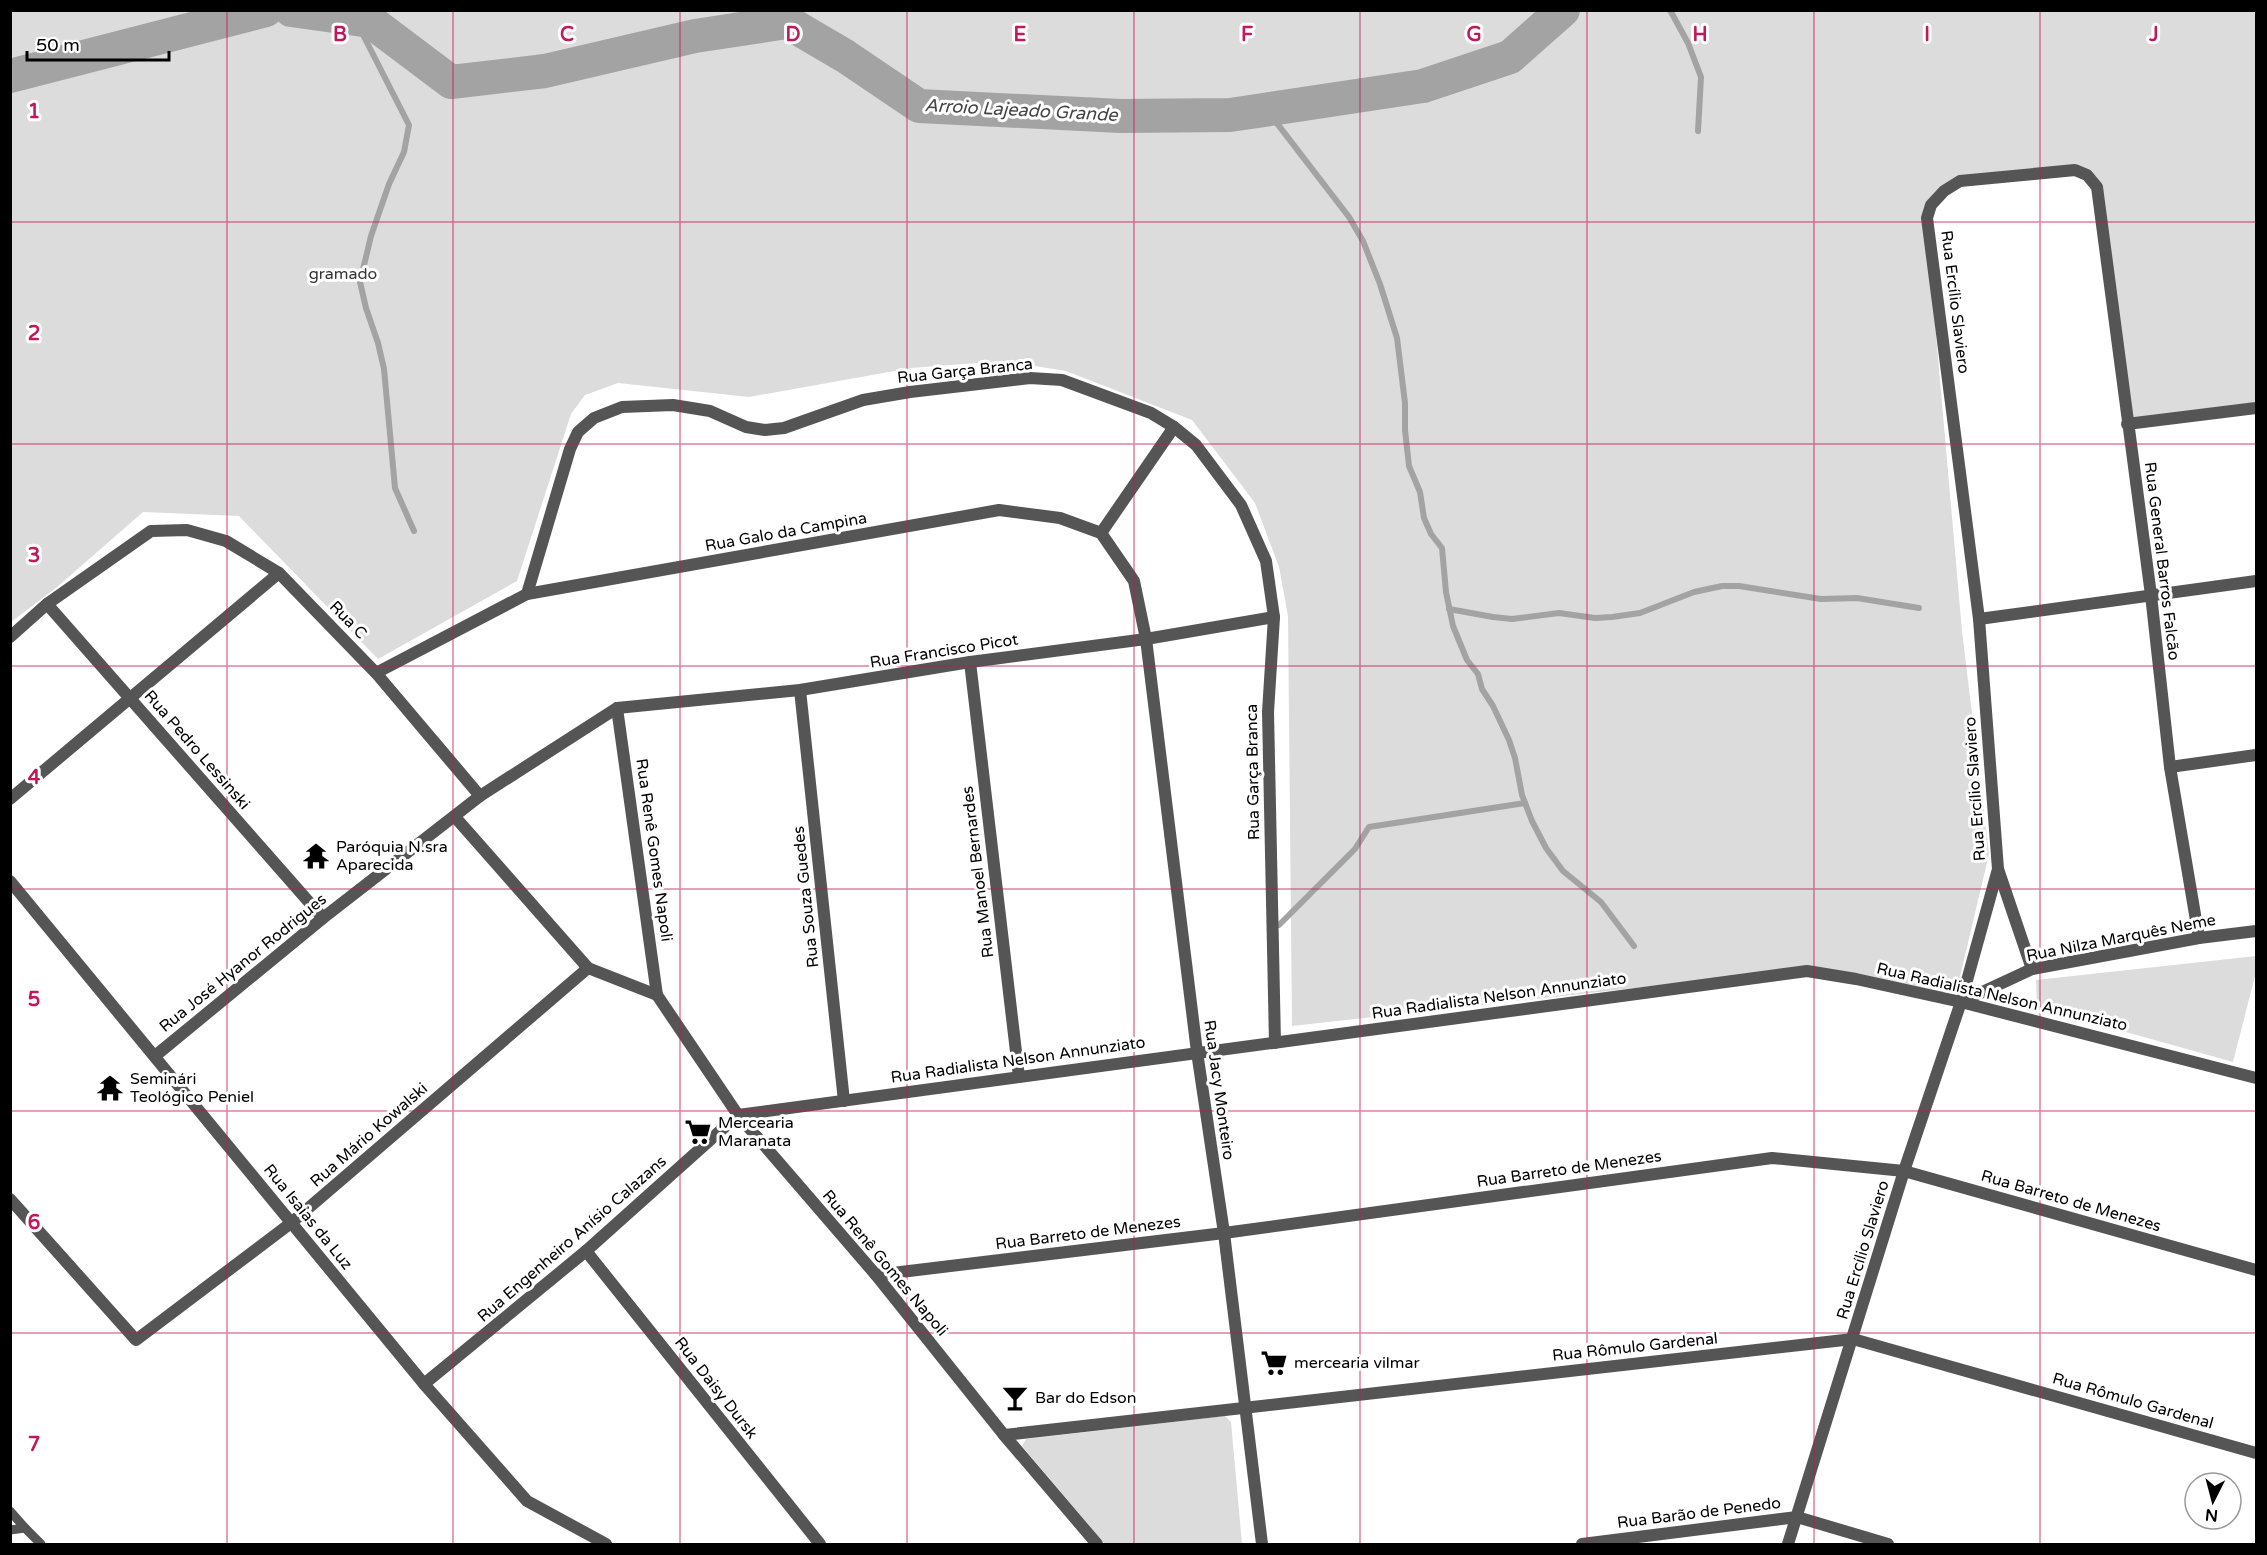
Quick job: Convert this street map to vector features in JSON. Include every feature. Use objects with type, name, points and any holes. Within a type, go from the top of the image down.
[{"type":"street","name":"Rua General Barros Falcão","points":[[1928,218],[1931,205],[1944,191],[1960,181],[2075,170],[2086,175],[2097,187],[2151,595],[2170,767],[2199,938]]},
{"type":"street","name":"Rua Ercílio Slaviero","points":[[1788,1545],[1904,1171],[1961,1002],[1998,869],[1978,619],[1928,218]]},
{"type":"street","name":"Rua Garça Branca","points":[[527,594],[570,449],[578,432],[594,418],[622,407],[673,405],[710,411],[747,427],[765,430],[784,428],[864,400],[1030,378],[1062,380],[1151,413],[1174,427],[1196,445],[1241,505],[1266,561],[1274,617],[1268,712],[1275,1043]]},
{"type":"street","points":[[2127,424],[2256,408]]},
{"type":"street","points":[[1146,639],[1134,581],[1101,533],[1174,427]]},
{"type":"street","name":"Rua Galo da Campina","points":[[376,673],[527,594],[999,510],[1060,518],[1101,533]]},
{"type":"street","name":"Rua C","points":[[47,604],[151,531],[187,530],[226,541],[279,573],[376,673],[480,796]]},
{"type":"street","points":[[10,799],[279,573]]},
{"type":"street","points":[[1978,619],[2256,581]]},
{"type":"street","points":[[10,637],[47,604]]},
{"type":"street","name":"Rua Pedro Lessinski","points":[[47,604],[323,918]]},
{"type":"street","name":"Rua Francisco Picot","points":[[617,708],[800,690],[970,663],[1146,639],[1274,617]]},
{"type":"street","name":"Rua Jacy Monteiro","points":[[1146,639],[1197,1052],[1224,1233],[1262,1545]]},
{"type":"street","name":"Rua Manoel Bernardes","points":[[970,663],[1019,1077]]},
{"type":"street","name":"Rua Souza Guedes","points":[[800,690],[844,1101]]},
{"type":"street","name":"Rua José Hyanor Rodrigues","points":[[155,1056],[323,918],[480,796],[617,708]]},
{"type":"street","name":"Rua Renê Gomes Napoli","points":[[617,708],[657,995],[738,1115],[876,1275],[1004,1435],[1097,1545]]},
{"type":"street","points":[[2170,767],[2256,755]]},
{"type":"street","points":[[455,817],[588,968],[657,995]]},
{"type":"street","points":[[1998,869],[2032,969]]},
{"type":"street","name":"Rua Isaías da Luz","points":[[10,881],[424,1384],[527,1501],[606,1545]]},
{"type":"street","name":"Rua Nilza Marquês Neme","points":[[1961,1002],[2032,969],[2199,938],[2256,931]]},
{"type":"street","name":"Rua Mário Kowalski","points":[[10,1199],[136,1340],[291,1223],[588,968]]},
{"type":"street","name":"Rua Radialista Nelson Annunziato","points":[[738,1115],[1807,971],[1856,979],[1961,1002],[2256,1078]]},
{"type":"street","name":"Rua Engenheiro Anísio Calazans","points":[[424,1384],[586,1251],[738,1115]]},
{"type":"street","name":"Rua Barreto de Menezes","points":[[876,1275],[1224,1233],[1772,1158],[1904,1171],[2256,1270]]},
{"type":"street","name":"Rua Daisy Dursk","points":[[586,1251],[819,1545]]},
{"type":"street","name":"Rua Rômulo Gardenal","points":[[1004,1435],[1853,1339],[2256,1453]]},
{"type":"street","name":"Rua Barão de Penedo","points":[[1582,1545],[1797,1517],[1888,1545]]},
{"type":"lane","points":[[10,1511],[41,1545]]},
{"type":"lane","points":[[10,1530],[25,1528]]},
{"type":"green space","name":"gramado","points":[[11,11],[2256,11],[2256,407],[2128,423],[2090,175],[1957,181],[1926,221],[1962,631],[1989,854],[1955,998],[1806,969],[1292,1026],[1288,616],[1279,567],[1255,503],[1192,420],[1066,371],[1004,361],[911,368],[749,397],[618,383],[585,395],[571,414],[517,581],[378,659],[239,516],[143,512],[56,588],[11,622]]},
{"type":"green space","points":[[2256,956],[2256,972],[2233,1062],[2037,1007],[2036,980]]},
{"type":"green space","points":[[1225,1416],[1231,1422],[1242,1544],[1105,1544],[1022,1446],[1026,1439]]},
{"type":"waterway","name":"Arroio Lajeado Grande","points":[[10,76],[266,10]]},
{"type":"waterway","name":"Arroio Lajeado Grande","points":[[291,10],[370,21],[451,82],[545,71],[695,36],[787,22],[845,56],[919,106],[1121,116],[1230,115],[1423,86],[1510,57],[1563,10]]},
{"type":"waterway","points":[[1670,10],[1688,43],[1701,77],[1698,131]]},
{"type":"waterway","points":[[355,19],[409,125],[404,152],[389,184],[371,236],[360,282],[384,369],[395,488],[414,531]]},
{"type":"waterway","points":[[1266,109],[1349,217],[1363,241],[1380,284],[1397,338],[1405,403],[1409,466],[1420,492],[1424,518],[1431,534],[1442,548],[1446,592],[1453,626],[1467,660],[1478,674],[1482,689],[1509,740],[1522,795],[1532,821],[1546,848],[1563,871],[1601,902],[1634,946]]},
{"type":"waterway","points":[[1449,609],[1512,619],[1559,613],[1595,618],[1612,617],[1640,613],[1694,592],[1722,586],[1739,586],[1821,599],[1857,598],[1919,608]]},
{"type":"waterway","points":[[1279,925],[1355,849],[1369,827],[1525,803]]},
{"type":"place","name":"Paróquia N.sra Aparecida","points":[[316,856]]},
{"type":"place","name":"Seminári Teológico Peniel","points":[[110,1088]]},
{"type":"place","name":"Mercearia Maranata","points":[[698,1132]]},
{"type":"place","name":"mercearia vilmar","points":[[1274,1363]]},
{"type":"place","name":"Bar do Edson","points":[[1015,1398]]}]
